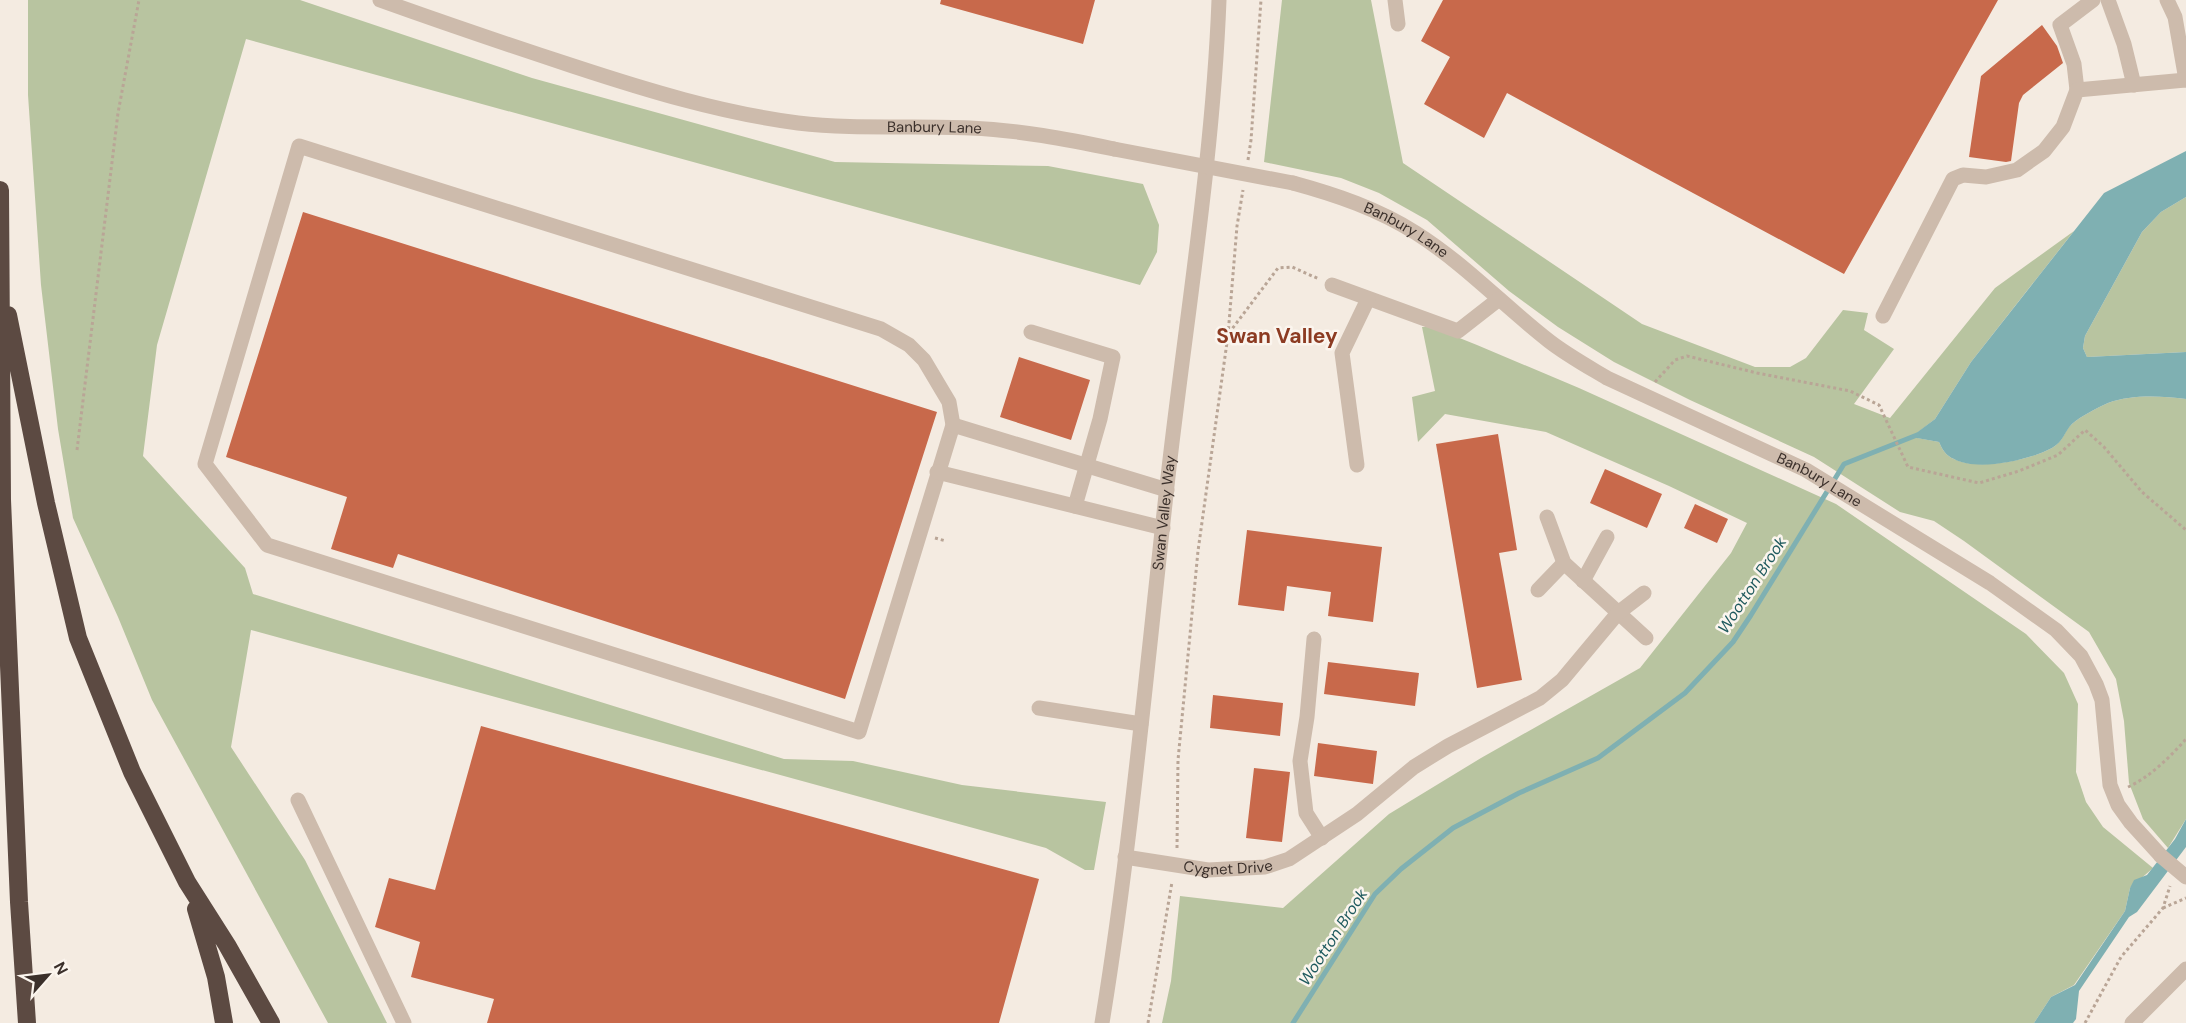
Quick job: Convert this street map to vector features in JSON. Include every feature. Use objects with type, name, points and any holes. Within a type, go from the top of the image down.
[{"type":"highway","points":[[0,190],[2,500],[19,902],[27,1023]]},
{"type":"highway","points":[[1,278],[46,503],[78,638],[132,772],[187,882],[272,1023]]},
{"type":"highway","points":[[187,882],[216,976],[224,1023]]},
{"type":"street","name":"Banbury Lane","points":[[380,0],[636,87],[752,115],[798,123],[845,127],[968,128],[1014,131],[1293,183],[1335,194],[1374,210],[1416,233],[1463,267],[1550,341],[1578,361],[1607,378],[1806,470],[1990,583],[2056,630],[2073,646],[2088,668],[2102,700],[2110,785],[2118,805],[2161,856],[2186,877]]},
{"type":"street","name":"Swan Valley Way","points":[[1102,1023],[1115,944],[1212,117],[1219,0]]},
{"type":"street","points":[[1395,0],[1398,24]]},
{"type":"street","points":[[1883,316],[1953,179],[1963,175],[1986,177],[2017,170],[2044,151],[2062,127],[2077,90],[2074,64],[2060,25],[2093,0]]},
{"type":"street","points":[[2108,0],[2124,44],[2133,85]]},
{"type":"street","points":[[2077,90],[2186,80],[2175,17],[2167,0]]},
{"type":"street","points":[[299,146],[881,329],[909,345],[924,360],[949,402],[953,425],[937,472],[859,732],[267,545],[205,464],[299,146]]},
{"type":"street","points":[[1332,285],[1458,331],[1499,299]]},
{"type":"street","points":[[1357,465],[1342,353],[1368,299]]},
{"type":"street","points":[[1030,333],[1113,357],[1100,419],[1075,506]]},
{"type":"street","points":[[953,425],[1167,490]]},
{"type":"street","points":[[937,472],[1162,528]]},
{"type":"street","points":[[1547,517],[1564,563],[1646,638]]},
{"type":"street","points":[[1583,581],[1607,537]]},
{"type":"street","points":[[1538,590],[1564,563]]},
{"type":"street","name":"Cygnet Drive","points":[[1125,857],[1208,870],[1265,867],[1289,859],[1357,814],[1414,767],[1448,746],[1540,698],[1562,680],[1618,613],[1644,593]]},
{"type":"street","points":[[1314,639],[1307,717],[1300,760],[1306,813],[1322,838]]},
{"type":"street","points":[[1039,708],[1141,724]]},
{"type":"street","points":[[298,800],[404,1023]]},
{"type":"street","points":[[2132,1023],[2186,969]]},
{"type":"path","points":[[77,450],[118,113],[139,0]]},
{"type":"path","points":[[1248,161],[1261,0]]},
{"type":"path","points":[[1148,1023],[1176,865],[1178,760],[1198,551],[1228,335],[1237,226],[1244,183]]},
{"type":"path","points":[[1228,335],[1278,268],[1292,267],[1332,285]]},
{"type":"path","points":[[1647,396],[1650,388],[1675,360],[1687,356],[1757,373],[1850,391],[1879,405],[1908,467],[1978,483],[2019,471],[2058,455],[2085,430],[2104,447],[2142,492],[2186,530]]},
{"type":"path","points":[[2113,793],[2137,783],[2186,739]]},
{"type":"path","points":[[2085,1023],[2121,957],[2163,908],[2186,898]]},
{"type":"green space","points":[[28,0],[300,0],[532,78],[835,162],[1048,166],[1143,184],[1159,225],[1157,252],[1140,285],[246,39],[157,345],[143,456],[245,568],[253,594],[784,759],[853,761],[962,785],[1106,802],[1094,870],[1085,870],[1046,848],[251,630],[231,747],[305,860],[387,1023],[328,1023],[152,700],[118,617],[73,518],[58,429],[41,285],[28,95]]},
{"type":"green space","points":[[1282,0],[1371,0],[1403,163],[1642,324],[1755,367],[1790,367],[1806,358],[1843,310],[1868,313],[1864,330],[1894,349],[1854,404],[1890,418],[1995,288],[2074,231],[1971,362],[1935,419],[1912,437],[1939,442],[1943,450],[1954,459],[1976,464],[1989,464],[2017,460],[2052,448],[2076,421],[2089,412],[2117,400],[2137,397],[2186,399],[2186,819],[2168,848],[2143,819],[2129,783],[2124,721],[2116,679],[2089,632],[1934,521],[1900,512],[1814,457],[1614,362],[1558,327],[1509,291],[1427,220],[1379,193],[1341,178],[1264,162]]},
{"type":"green space","points":[[2186,197],[2186,352],[2087,357],[2083,348],[2085,336],[2142,232],[2161,212]]},
{"type":"green space","points":[[1422,327],[1432,327],[1579,388],[1836,504],[2026,634],[2064,673],[2078,704],[2076,772],[2086,802],[2103,827],[2153,868],[2130,888],[2125,911],[2074,985],[2051,997],[2034,1023],[1162,1023],[1171,981],[1180,896],[1283,908],[1389,814],[1481,758],[1640,668],[1731,553],[1747,523],[1546,432],[1445,414],[1418,442],[1412,397],[1435,391]]},
{"type":"water","points":[[2186,151],[2186,197],[2161,212],[2142,232],[2085,336],[2083,348],[2087,357],[2186,352],[2186,399],[2137,397],[2108,403],[2076,421],[2052,448],[2031,457],[2003,463],[1964,463],[1949,456],[1939,442],[1911,437],[1935,419],[1971,362],[2104,193]]},
{"type":"water","points":[[2186,819],[2186,847],[2137,912],[2129,917],[2079,991],[2076,1019],[2073,1023],[2034,1023],[2051,997],[2075,985],[2125,911],[2134,880],[2147,875],[2175,839]]},
{"type":"building","points":[[941,0],[1095,0],[1083,44],[940,4]]},
{"type":"building","points":[[1443,0],[1998,0],[1844,274],[1507,93],[1484,138],[1424,104],[1450,57],[1421,41]]},
{"type":"building","points":[[2042,25],[2057,46],[2063,63],[2023,95],[2019,103],[2011,161],[1969,157],[1981,76]]},
{"type":"building","points":[[303,212],[937,412],[845,699],[398,554],[393,568],[331,549],[347,497],[226,457]]},
{"type":"building","points":[[1019,357],[1090,380],[1071,440],[1000,417]]},
{"type":"building","points":[[1498,434],[1517,550],[1499,553],[1522,680],[1477,688],[1436,444]]},
{"type":"building","points":[[1605,469],[1662,494],[1647,528],[1590,503]]},
{"type":"building","points":[[1695,504],[1728,519],[1717,543],[1684,528]]},
{"type":"building","points":[[1247,530],[1382,547],[1373,622],[1328,616],[1331,592],[1287,586],[1284,611],[1238,605]]},
{"type":"building","points":[[1328,662],[1419,673],[1415,706],[1324,694]]},
{"type":"building","points":[[1213,695],[1283,703],[1280,736],[1210,728]]},
{"type":"building","points":[[481,726],[1039,879],[999,1023],[487,1023],[494,999],[411,977],[420,942],[375,927],[389,878],[435,890]]},
{"type":"building","points":[[1318,743],[1377,751],[1373,784],[1314,776]]},
{"type":"building","points":[[1254,768],[1290,772],[1282,842],[1246,838]]},
{"type":"waterway","name":"Wootton Brook","points":[[1293,1023],[1375,894],[1401,869],[1453,828],[1519,793],[1598,758],[1685,693],[1733,642],[1844,464],[1917,435]]},
{"type":"district","name":"Swan Valley","points":[[1277,336]]}]
